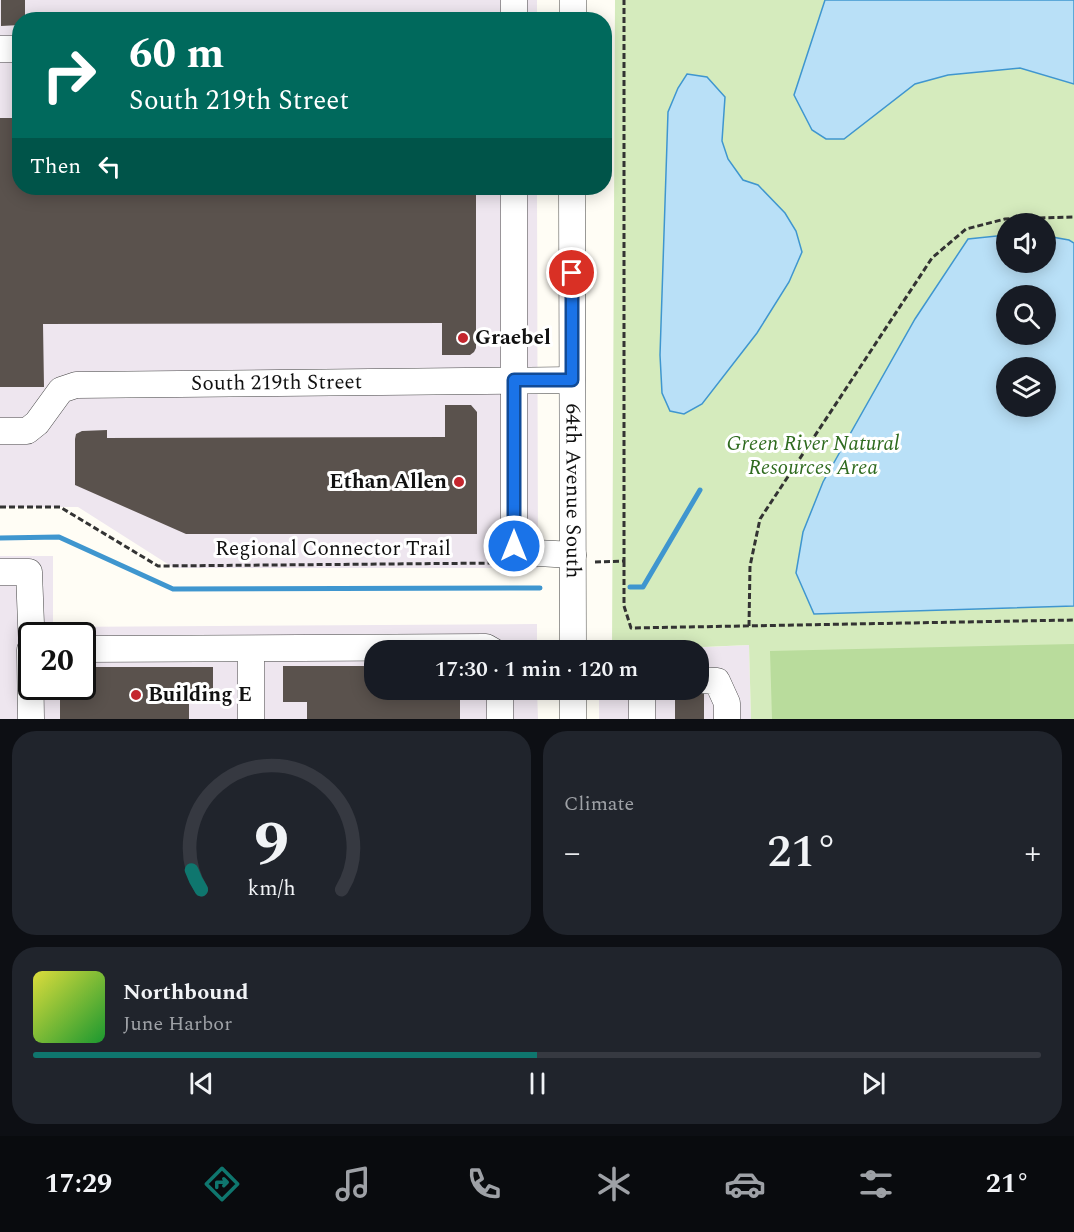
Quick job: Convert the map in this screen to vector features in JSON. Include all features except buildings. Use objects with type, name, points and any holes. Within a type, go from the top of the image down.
[{"type":"street","points":[[514,195],[514,546],[519,552],[573,559]]},
{"type":"street","name":"64th Avenue South","points":[[572,195],[573,640]]},
{"type":"street","name":"South 219th Street","points":[[0,431],[27,431],[37,423],[61,390],[76,385],[572,380]]},
{"type":"street","points":[[0,572],[29,572],[30,622]]},
{"type":"street","points":[[251,648],[251,719]]},
{"type":"street","points":[[96,649],[364,648]]},
{"type":"street","points":[[709,681],[717,681],[727,703],[727,719]]},
{"type":"street","points":[[31,700],[31,719]]},
{"type":"street","points":[[501,700],[501,719]]},
{"type":"street","points":[[573,700],[573,719]]},
{"type":"street","points":[[642,700],[642,719]]},
{"type":"path","points":[[624,0],[624,606],[632,628],[1074,621]]},
{"type":"path","points":[[748,626],[750,566],[760,519],[932,258],[966,229],[1005,219],[1074,218]]},
{"type":"path","name":"Regional Connector Trail","points":[[0,507],[60,507],[158,566],[501,563]]},
{"type":"path","points":[[573,559],[624,561]]},
{"type":"shaded area","points":[[0,0],[537,0],[537,12],[12,12],[12,195],[537,195],[538,568],[174,568],[78,507],[0,507]]},
{"type":"shaded area","points":[[0,556],[53,556],[53,622],[18,622],[18,700],[96,700],[96,627],[537,624],[537,640],[364,640],[364,700],[537,700],[538,719],[0,719]]},
{"type":"shaded area","points":[[749,645],[751,719],[599,719],[599,700],[709,700],[709,647]]},
{"type":"green space","name":"Green River Natural Resources Area","points":[[615,0],[1074,0],[1074,719],[751,719],[749,645],[709,647],[709,640],[612,640]]},
{"type":"green space","points":[[1074,644],[1074,719],[772,719],[770,651]]},
{"type":"water","points":[[825,0],[1074,0],[1074,84],[1020,68],[948,75],[915,84],[844,139],[826,139],[812,130],[794,95]]},
{"type":"water","points":[[687,74],[707,77],[725,97],[722,141],[728,159],[743,180],[758,185],[785,213],[796,231],[802,252],[789,282],[757,333],[702,404],[684,414],[670,411],[662,393],[660,355],[668,112]]},
{"type":"water","points":[[996,236],[996,273],[1056,273],[1056,238],[1074,243],[1074,606],[814,614],[796,573],[803,532],[823,482],[915,319],[968,239]]},
{"type":"waterway","points":[[630,587],[643,587],[700,490]]},
{"type":"waterway","points":[[0,538],[59,537],[173,589],[540,588]]},
{"type":"place","name":"Graebel","points":[[463,338]]},
{"type":"place","name":"Ethan Allen","points":[[459,482]]},
{"type":"place","name":"Building E","points":[[136,695]]},
{"type":"route","points":[[514,546],[514,380],[572,380],[572,273]]}]
